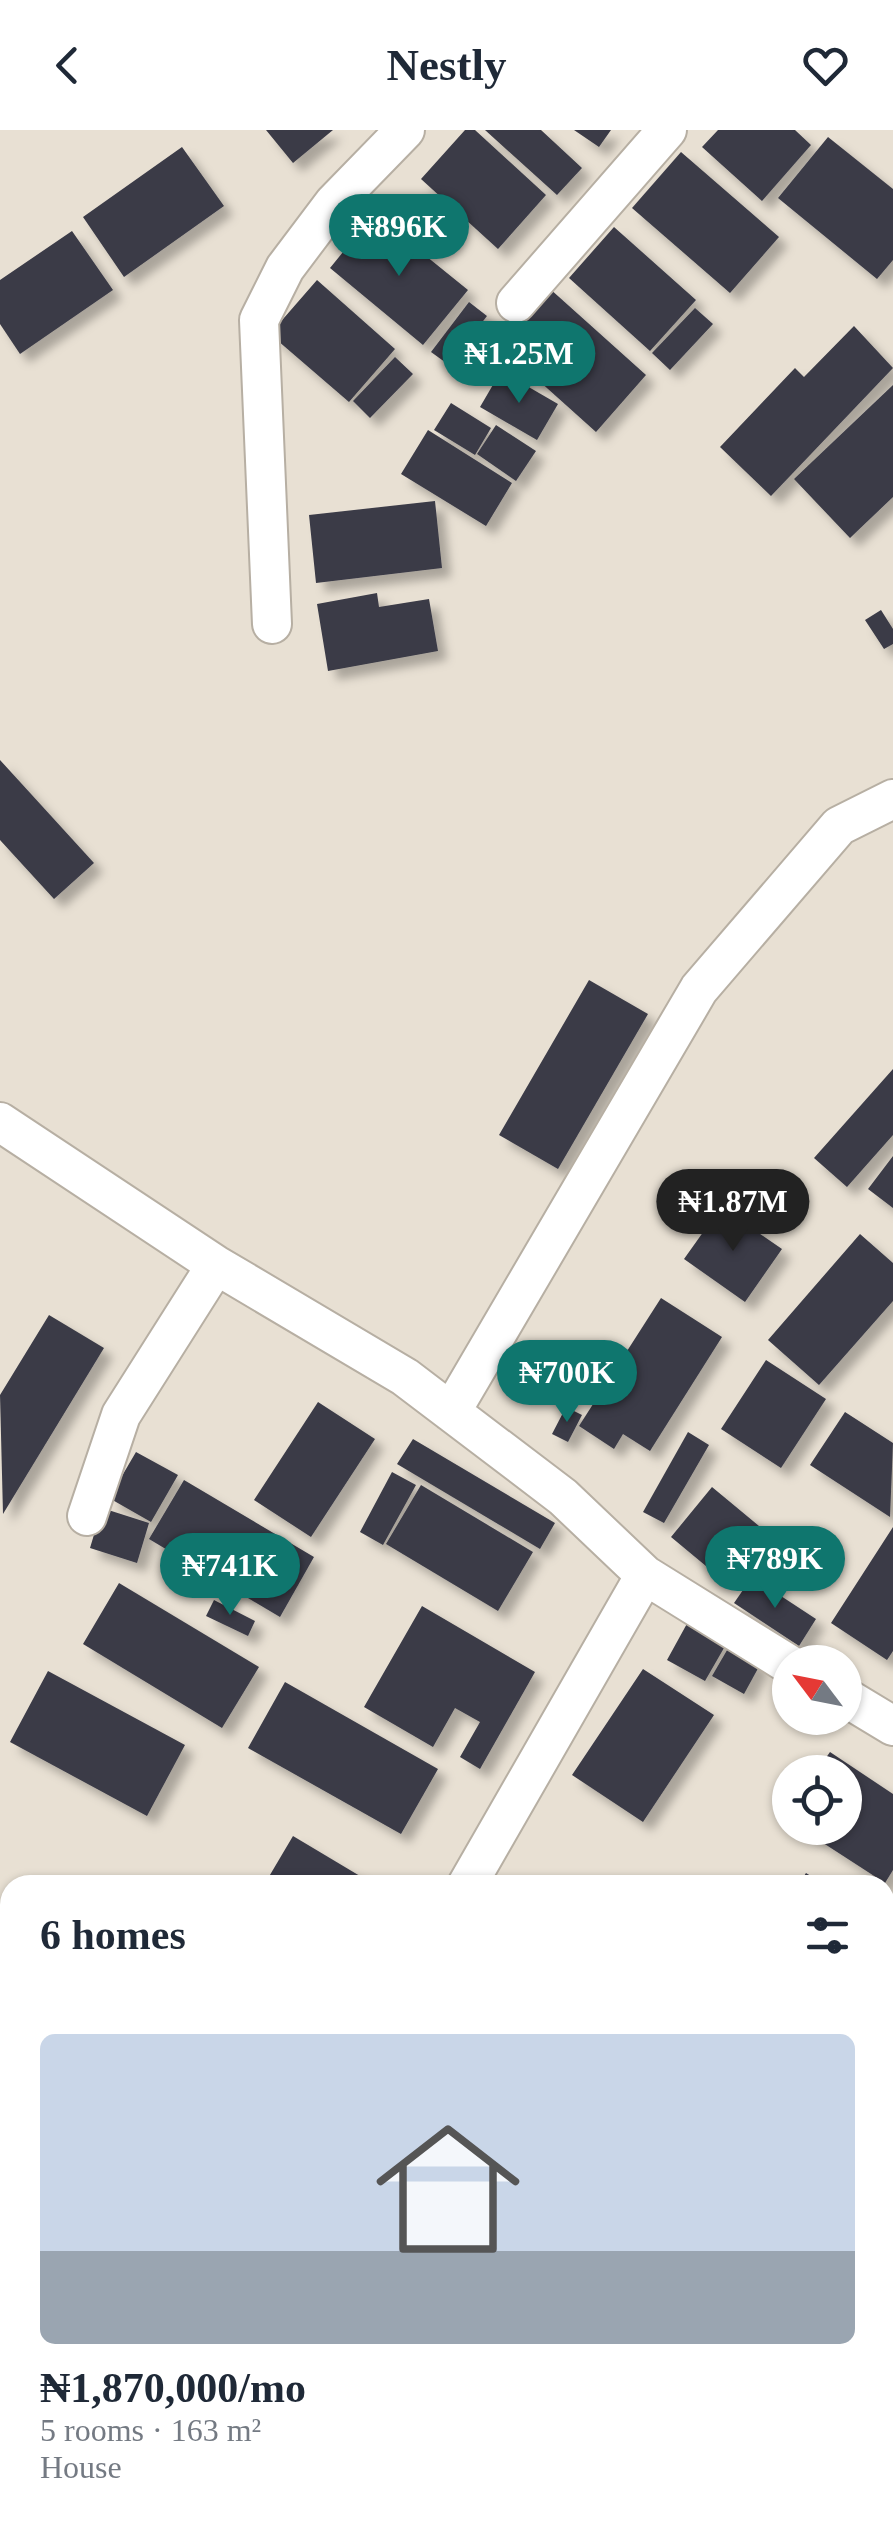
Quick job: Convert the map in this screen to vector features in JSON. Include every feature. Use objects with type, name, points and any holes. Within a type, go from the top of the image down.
[{"type":"street","points":[[272,624],[259,320],[285,268],[334,203],[405,130]]},
{"type":"street","points":[[516,303],[667,130]]},
{"type":"street","points":[[451,1412],[699,989],[839,826],[893,799]]},
{"type":"street","points":[[0,1122],[216,1264],[405,1376],[563,1496],[645,1575],[772,1653]]},
{"type":"street","points":[[87,1516],[122,1415],[216,1264]]},
{"type":"street","points":[[472,1875],[645,1575]]},
{"type":"street","points":[[862,1707],[893,1726]]},
{"type":"building","points":[[266,130],[333,130],[293,163]]},
{"type":"building","points":[[465,130],[475,130],[546,195],[498,249],[421,179]]},
{"type":"building","points":[[485,130],[541,130],[582,168],[557,195]]},
{"type":"building","points":[[574,130],[611,130],[599,147]]},
{"type":"building","points":[[718,130],[795,130],[811,145],[762,201],[702,147]]},
{"type":"building","points":[[828,137],[893,189],[893,260],[877,279],[778,198]]},
{"type":"building","points":[[182,147],[224,206],[124,277],[83,217]]},
{"type":"building","points":[[681,152],[779,237],[730,293],[632,208]]},
{"type":"building","points":[[374,214],[468,290],[423,345],[330,268]]},
{"type":"building","points":[[614,227],[696,300],[650,351],[569,278]]},
{"type":"building","points":[[72,231],[113,290],[20,354],[0,324],[0,280]]},
{"type":"building","points":[[317,280],[395,349],[349,402],[270,334]]},
{"type":"building","points":[[549,288],[646,375],[596,432],[499,345]]},
{"type":"building","points":[[469,302],[487,316],[449,365],[431,352]]},
{"type":"building","points":[[695,308],[713,324],[670,370],[652,353]]},
{"type":"building","points":[[854,326],[893,368],[771,496],[720,447],[795,368],[804,377]]},
{"type":"building","points":[[395,357],[413,374],[370,418],[353,401]]},
{"type":"building","points":[[501,371],[558,404],[537,440],[480,407]]},
{"type":"building","points":[[893,385],[893,497],[850,538],[794,479]]},
{"type":"building","points":[[451,403],[491,428],[475,455],[434,430]]},
{"type":"building","points":[[496,425],[536,451],[516,481],[477,454]]},
{"type":"building","points":[[428,430],[512,483],[486,526],[401,474]]},
{"type":"building","points":[[435,501],[442,568],[316,583],[309,515]]},
{"type":"building","points":[[377,593],[379,607],[429,599],[438,651],[328,671],[317,604]]},
{"type":"building","points":[[881,610],[893,629],[893,644],[884,649],[865,620]]},
{"type":"building","points":[[0,760],[94,863],[54,899],[0,840]]},
{"type":"building","points":[[589,980],[648,1014],[558,1169],[499,1135]]},
{"type":"building","points":[[893,1069],[893,1135],[847,1187],[814,1158]]},
{"type":"building","points":[[893,1156],[893,1208],[868,1189]]},
{"type":"building","points":[[721,1207],[782,1249],[745,1302],[684,1259]]},
{"type":"building","points":[[860,1234],[893,1263],[893,1301],[819,1385],[768,1340]]},
{"type":"building","points":[[661,1298],[722,1337],[650,1451],[623,1434],[614,1449],[579,1426]]},
{"type":"building","points":[[49,1315],[104,1348],[3,1514],[0,1395]]},
{"type":"building","points":[[766,1360],[826,1399],[781,1468],[721,1429]]},
{"type":"building","points":[[318,1402],[375,1439],[311,1537],[254,1500]]},
{"type":"building","points":[[566,1407],[582,1415],[568,1442],[552,1434]]},
{"type":"building","points":[[845,1412],[893,1443],[890,1517],[810,1465]]},
{"type":"building","points":[[688,1432],[709,1445],[664,1523],[643,1512]]},
{"type":"building","points":[[413,1439],[555,1523],[540,1549],[397,1464]]},
{"type":"building","points":[[136,1452],[178,1475],[151,1522],[109,1498]]},
{"type":"building","points":[[392,1472],[416,1485],[383,1545],[360,1532]]},
{"type":"building","points":[[184,1480],[314,1557],[280,1617],[149,1539]]},
{"type":"building","points":[[421,1485],[533,1552],[498,1611],[386,1544]]},
{"type":"building","points":[[712,1487],[759,1526],[718,1576],[671,1537]]},
{"type":"building","points":[[102,1508],[149,1523],[137,1563],[90,1548]]},
{"type":"building","points":[[893,1527],[893,1651],[887,1660],[831,1623]]},
{"type":"building","points":[[752,1577],[816,1619],[797,1645],[734,1603]]},
{"type":"building","points":[[119,1583],[259,1667],[222,1728],[83,1644]]},
{"type":"building","points":[[214,1600],[255,1621],[248,1636],[206,1616]]},
{"type":"building","points":[[422,1606],[535,1672],[480,1769],[460,1757],[480,1722],[455,1708],[433,1747],[364,1707]]},
{"type":"building","points":[[689,1620],[728,1641],[705,1681],[667,1660]]},
{"type":"building","points":[[730,1645],[761,1663],[744,1694],[712,1676]]},
{"type":"building","points":[[643,1669],[714,1715],[643,1822],[572,1775]]},
{"type":"building","points":[[48,1671],[185,1745],[147,1816],[10,1742]]},
{"type":"building","points":[[285,1682],[438,1769],[401,1834],[248,1748]]},
{"type":"building","points":[[862,1773],[893,1794],[893,1870],[890,1875],[873,1875],[826,1845],[862,1845]]},
{"type":"building","points":[[293,1836],[358,1875],[270,1875]]}]
